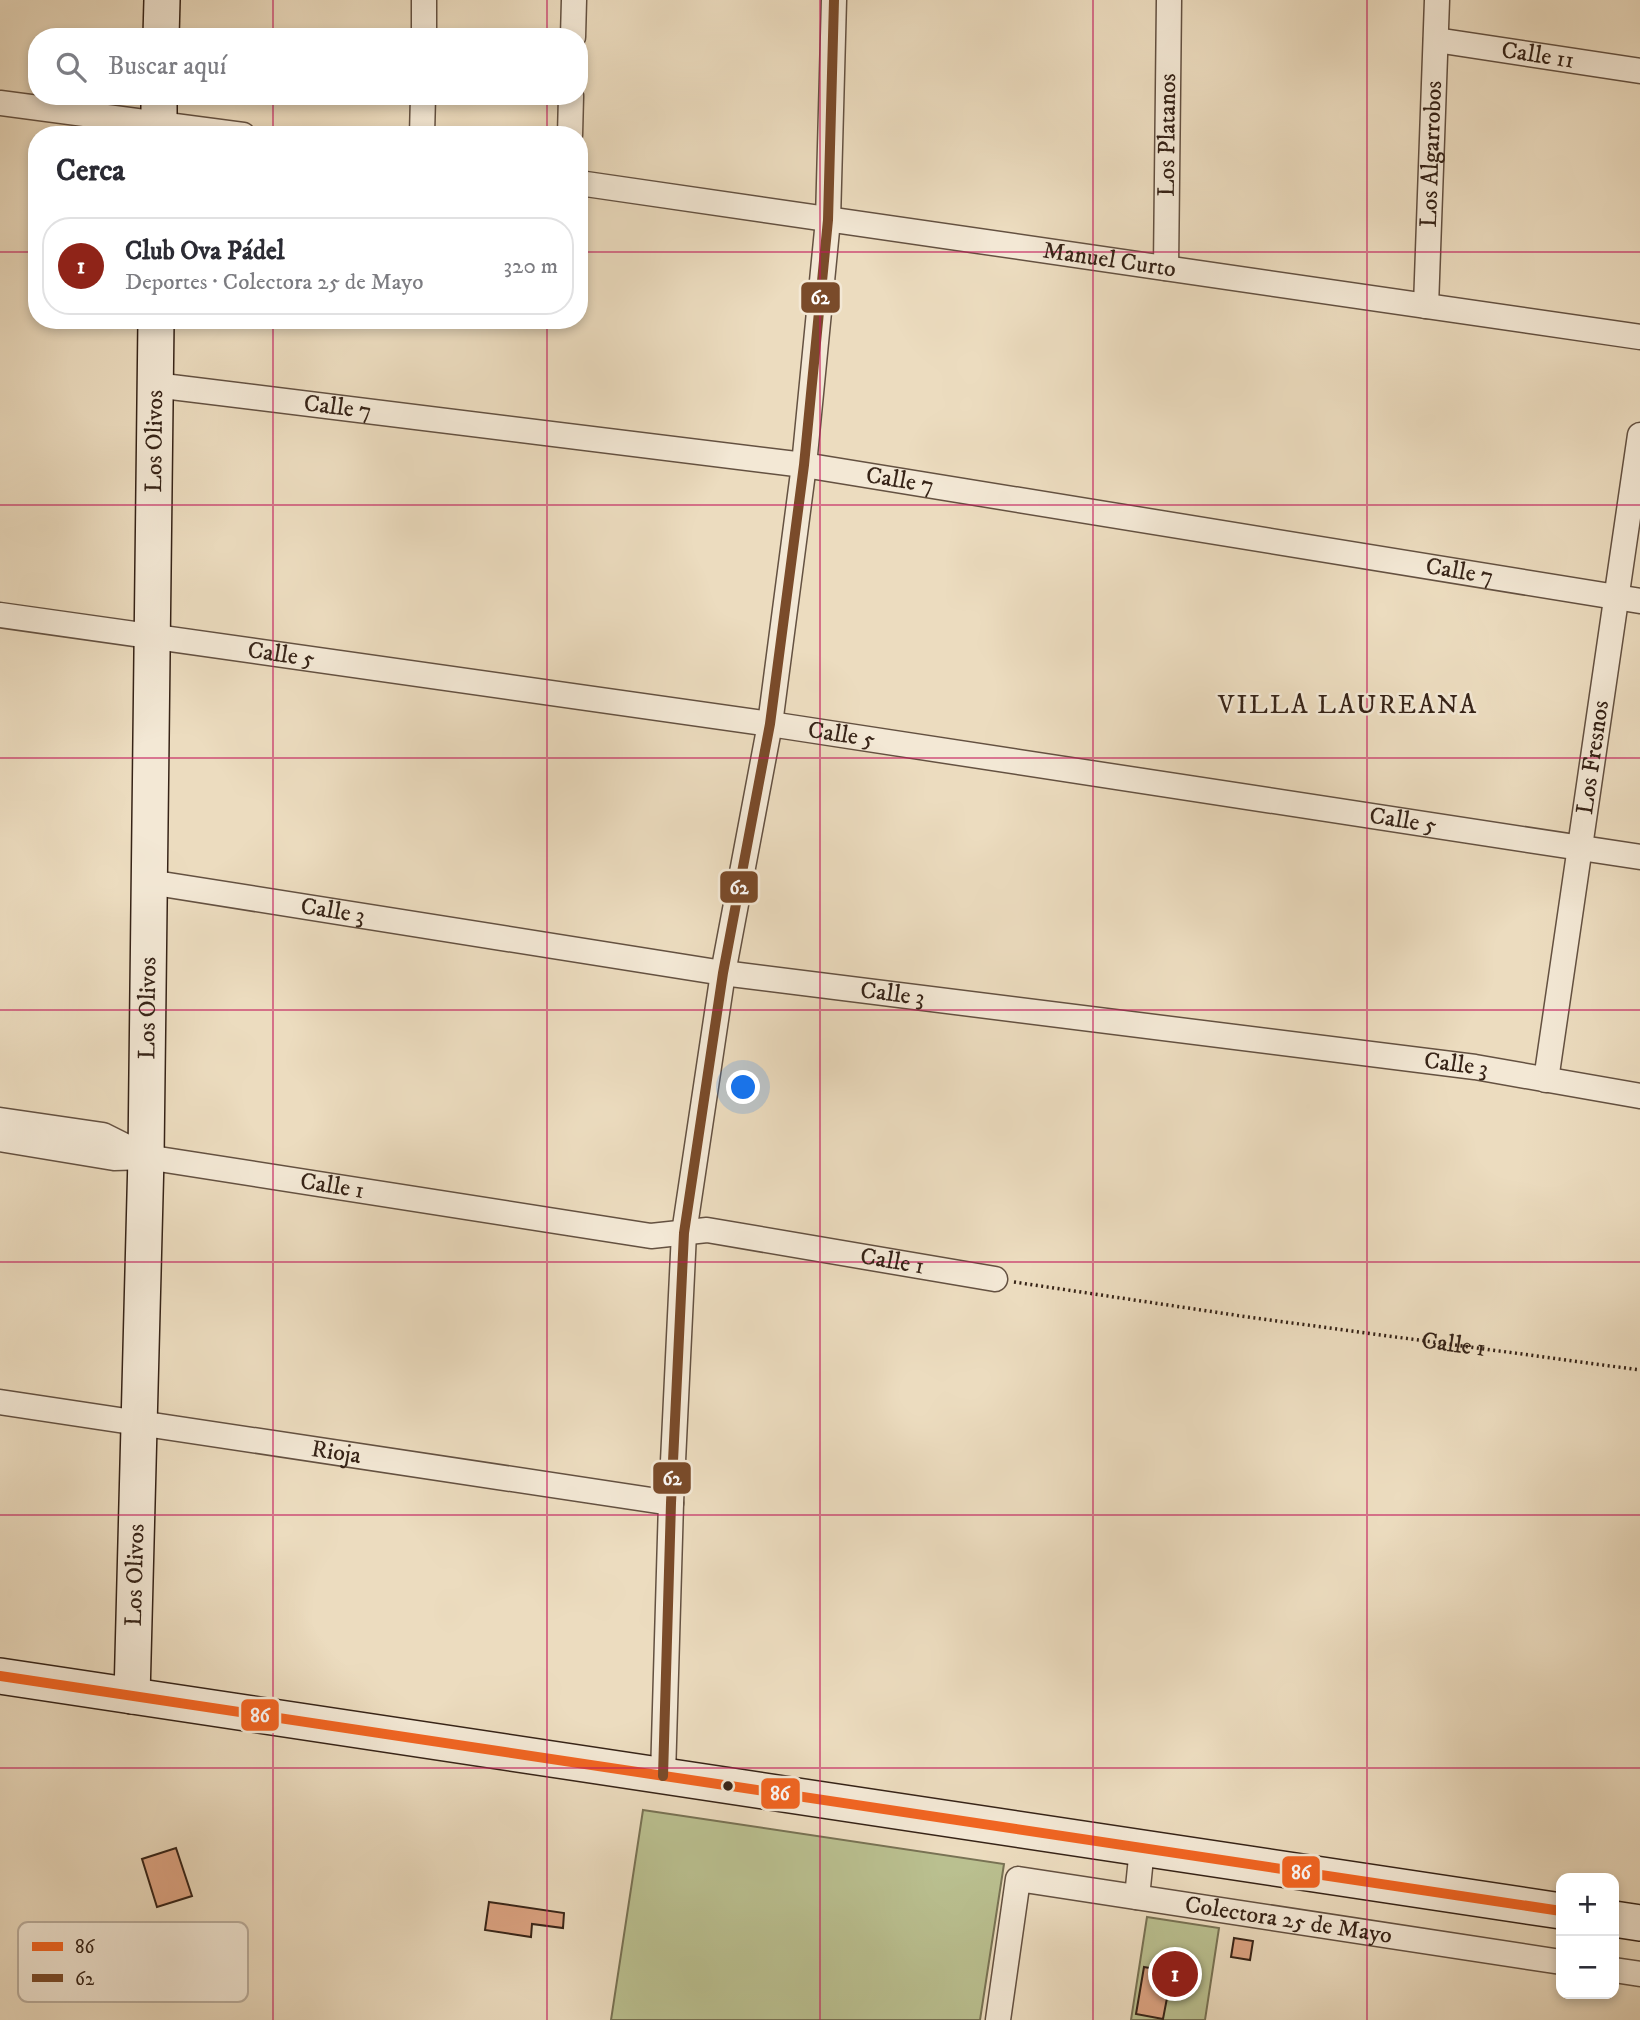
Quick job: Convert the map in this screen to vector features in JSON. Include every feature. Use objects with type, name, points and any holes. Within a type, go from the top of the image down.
[{"type":"main road","points":[[161,28],[162,0]]},
{"type":"main road","name":"Los Olivos","points":[[132,1696],[146,1157],[156,329]]},
{"type":"main road","points":[[0,1676],[1556,1910]]},
{"type":"main road","points":[[1619,1920],[1640,1923]]},
{"type":"street","points":[[424,0],[424,28]]},
{"type":"street","points":[[573,28],[574,0]]},
{"type":"street","points":[[663,1776],[671,1503],[684,1233],[723,973],[769,724],[804,465],[828,220],[834,0]]},
{"type":"street","name":"Los Platanos","points":[[1166,268],[1169,0]]},
{"type":"street","name":"Los Algarrobos","points":[[1426,306],[1437,0]]},
{"type":"street","name":"Calle 11","points":[[1436,40],[1640,71]]},
{"type":"street","points":[[0,103],[159,118],[199,126]]},
{"type":"street","points":[[422,126],[423,105]]},
{"type":"street","points":[[570,126],[572,105]]},
{"type":"street","name":"Manuel Curto","points":[[588,184],[1640,337]]},
{"type":"street","name":"Calle 7","points":[[155,385],[804,465],[1628,599]]},
{"type":"street","name":"Los Fresnos","points":[[1546,1080],[1580,848],[1628,599],[1640,435]]},
{"type":"street","name":"Calle 5","points":[[0,615],[769,724],[1640,857]]},
{"type":"street","name":"Calle 3","points":[[149,882],[723,973],[1475,1068],[1640,1096]]},
{"type":"street","name":"Calle 1","points":[[0,1120],[103,1135],[146,1157]]},
{"type":"street","name":"Calle 1","points":[[0,1139],[114,1158],[146,1157],[651,1236],[707,1230],[995,1279]]},
{"type":"street","name":"Rioja","points":[[0,1402],[671,1503]]},
{"type":"street","points":[[1137,1897],[1142,1849]]},
{"type":"street","name":"Colectora 25 de Mayo","points":[[998,2020],[1018,1879],[1556,1961]]},
{"type":"street","points":[[1619,1971],[1640,1974]]},
{"type":"path","name":"Calle 1","points":[[995,1279],[1261,1319],[1640,1370]]},
{"type":"green space","points":[[643,1810],[1004,1864],[980,2020],[611,2020]]},
{"type":"green space","points":[[1147,1917],[1219,1928],[1205,2020],[1131,2020]]},
{"type":"building","points":[[176,1848],[192,1896],[157,1907],[142,1859]]},
{"type":"building","points":[[489,1902],[564,1913],[563,1928],[532,1924],[531,1937],[485,1930]]},
{"type":"building","points":[[1234,1938],[1253,1941],[1250,1960],[1231,1957]]},
{"type":"building","points":[[1144,1967],[1172,1972],[1163,2019],[1136,2014]]},
{"type":"transit line","name":"62","points":[[663,1776],[671,1503],[684,1233],[723,973],[770,724],[804,465],[828,220],[834,0]]},
{"type":"transit line","name":"86","points":[[0,1676],[1556,1910]]},
{"type":"place","name":"Club Ova Pádel","points":[[1175,1974]]},
{"type":"district","name":"VILLA LAUREANA","points":[[1348,705]]}]
